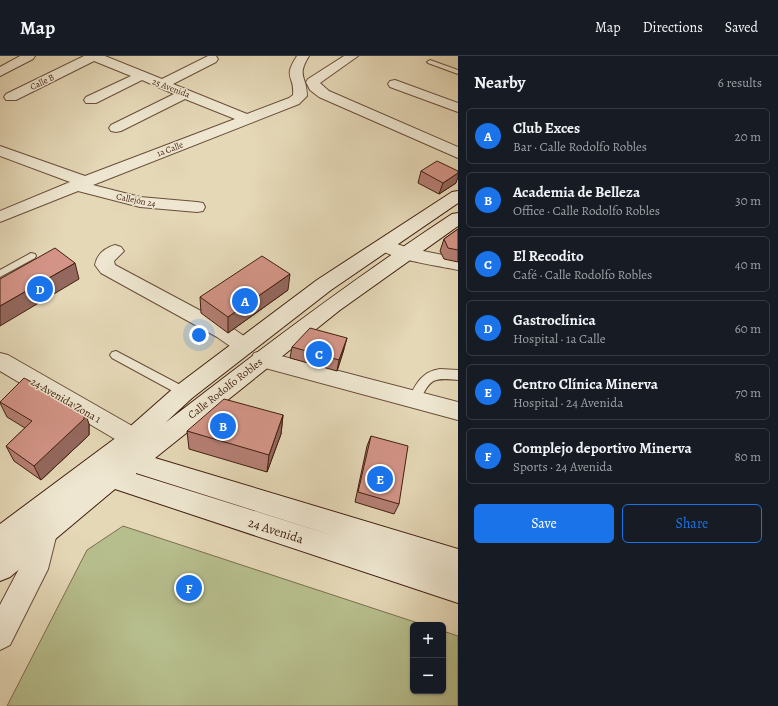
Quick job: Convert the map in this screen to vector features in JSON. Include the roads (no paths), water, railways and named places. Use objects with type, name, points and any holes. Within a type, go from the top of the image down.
[{"type":"street","points":[[0,72],[29,56]]},
{"type":"street","name":"25 Avenida","points":[[94,56],[247,119]]},
{"type":"street","name":"Calle B","points":[[11,97],[94,56]]},
{"type":"street","name":"1a Calle","points":[[0,217],[80,183],[294,100],[300,96],[301,91],[295,75],[295,68],[303,56]]},
{"type":"street","points":[[352,56],[320,76],[313,82],[315,87],[324,94],[458,153]]},
{"type":"street","points":[[162,84],[212,59]]},
{"type":"street","points":[[91,100],[140,76]]},
{"type":"street","points":[[395,84],[458,108]]},
{"type":"street","points":[[116,128],[186,93]]},
{"type":"street","points":[[0,151],[80,183]]},
{"type":"street","name":"Callejón 24","points":[[80,183],[140,202],[197,207]]},
{"type":"street","name":"Calle Rodolfo Robles","points":[[133,450],[184,392],[324,285],[458,196]]},
{"type":"street","name":"Calle Rodolfo Robles","points":[[0,540],[104,471],[262,359],[404,253],[458,218]]},
{"type":"street","points":[[384,245],[404,253],[458,264]]},
{"type":"street","points":[[115,251],[105,259],[104,264],[108,269],[224,332],[244,346]]},
{"type":"street","points":[[262,359],[458,411]]},
{"type":"street","name":"24 Avenida Zona 1","points":[[0,361],[133,450]]},
{"type":"street","name":"24 Avenida","points":[[133,450],[458,562]]},
{"type":"street","name":"Calle Rodolfo Robles","points":[[0,568],[44,533],[104,471]]},
{"type":"street","name":"24 Avenida","points":[[104,471],[458,589]]},
{"type":"street","points":[[0,635],[34,569],[44,533]]},
{"type":"lane","points":[[430,62],[458,72]]},
{"type":"lane","points":[[0,274],[31,256]]},
{"type":"lane","points":[[116,356],[184,392]]},
{"type":"lane","points":[[414,400],[424,381],[431,375],[444,373],[458,375]]},
{"type":"place","name":"Gastroclínica","points":[[40,289]]},
{"type":"place","name":"Club Exces","points":[[245,301]]},
{"type":"place","name":"El Recodito","points":[[319,354]]},
{"type":"place","name":"Academia de Belleza","points":[[223,426]]},
{"type":"place","name":"Centro Clínica Minerva","points":[[380,479]]},
{"type":"place","name":"Complejo deportivo Minerva","points":[[189,588]]}]
